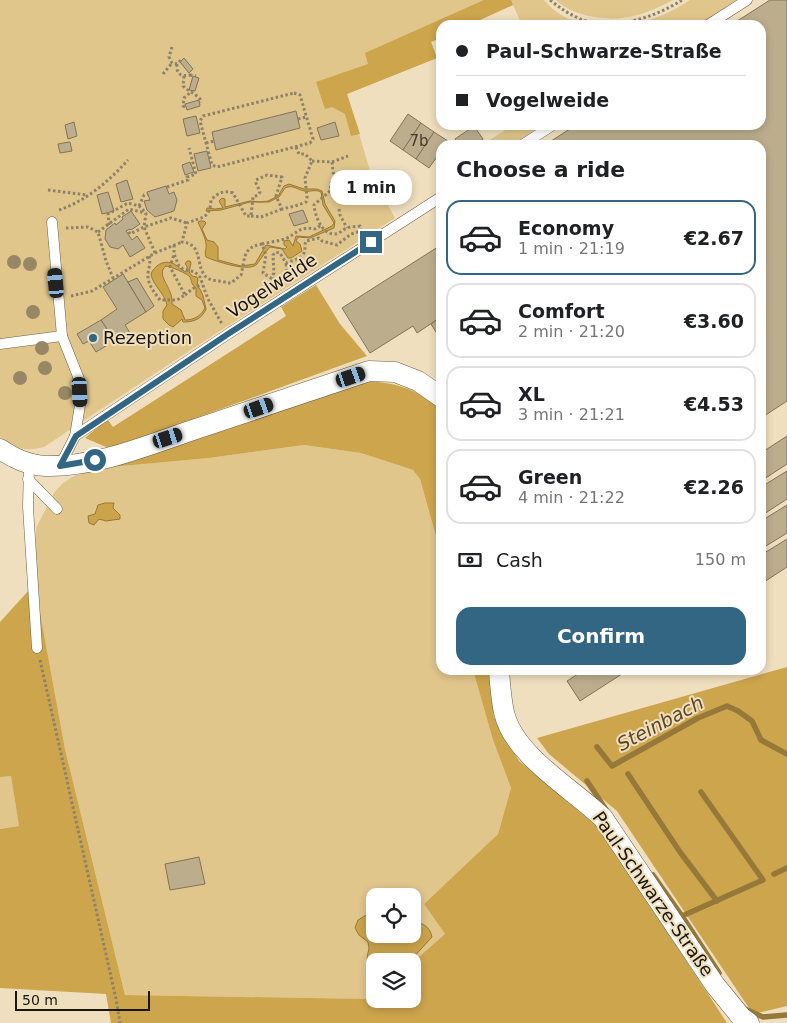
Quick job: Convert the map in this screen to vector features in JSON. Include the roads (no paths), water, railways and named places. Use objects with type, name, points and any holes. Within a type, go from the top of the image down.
[{"type":"street","points":[[0,450],[13,458],[28,472],[113,457],[369,371],[395,372],[418,381],[436,394]]},
{"type":"street","name":"Paul-Schwarze-Straße","points":[[500,675],[504,714],[512,733],[532,759],[588,803],[603,818],[715,985],[742,1018],[749,1023]]},
{"type":"lane","points":[[716,20],[747,0]]},
{"type":"lane","points":[[530,140],[545,130]]},
{"type":"lane","name":"Vogelweide","points":[[60,466],[76,436],[228,334],[404,224],[436,201]]},
{"type":"lane","points":[[51,217],[62,336],[79,379],[80,404],[76,436]]},
{"type":"lane","points":[[0,344],[62,336]]},
{"type":"lane","points":[[28,472],[57,509]]},
{"type":"lane","points":[[28,472],[28,506],[37,648]]},
{"type":"waterway","name":"Steinbach","points":[[597,747],[612,766],[698,718],[727,706],[752,721],[761,740],[787,754]]},
{"type":"waterway","name":"Steinbach","points":[[628,774],[680,852],[717,901]]},
{"type":"waterway","name":"Steinbach","points":[[587,781],[607,811]]},
{"type":"waterway","name":"Steinbach","points":[[682,916],[763,880],[701,792]]},
{"type":"waterway","name":"Steinbach","points":[[774,874],[787,868]]},
{"type":"waterway","name":"Steinbach","points":[[653,875],[719,973]]},
{"type":"waterway","name":"Steinbach","points":[[745,1009],[763,1017],[787,1015]]},
{"type":"place","name":"Rezeption","points":[[93,338]]}]
